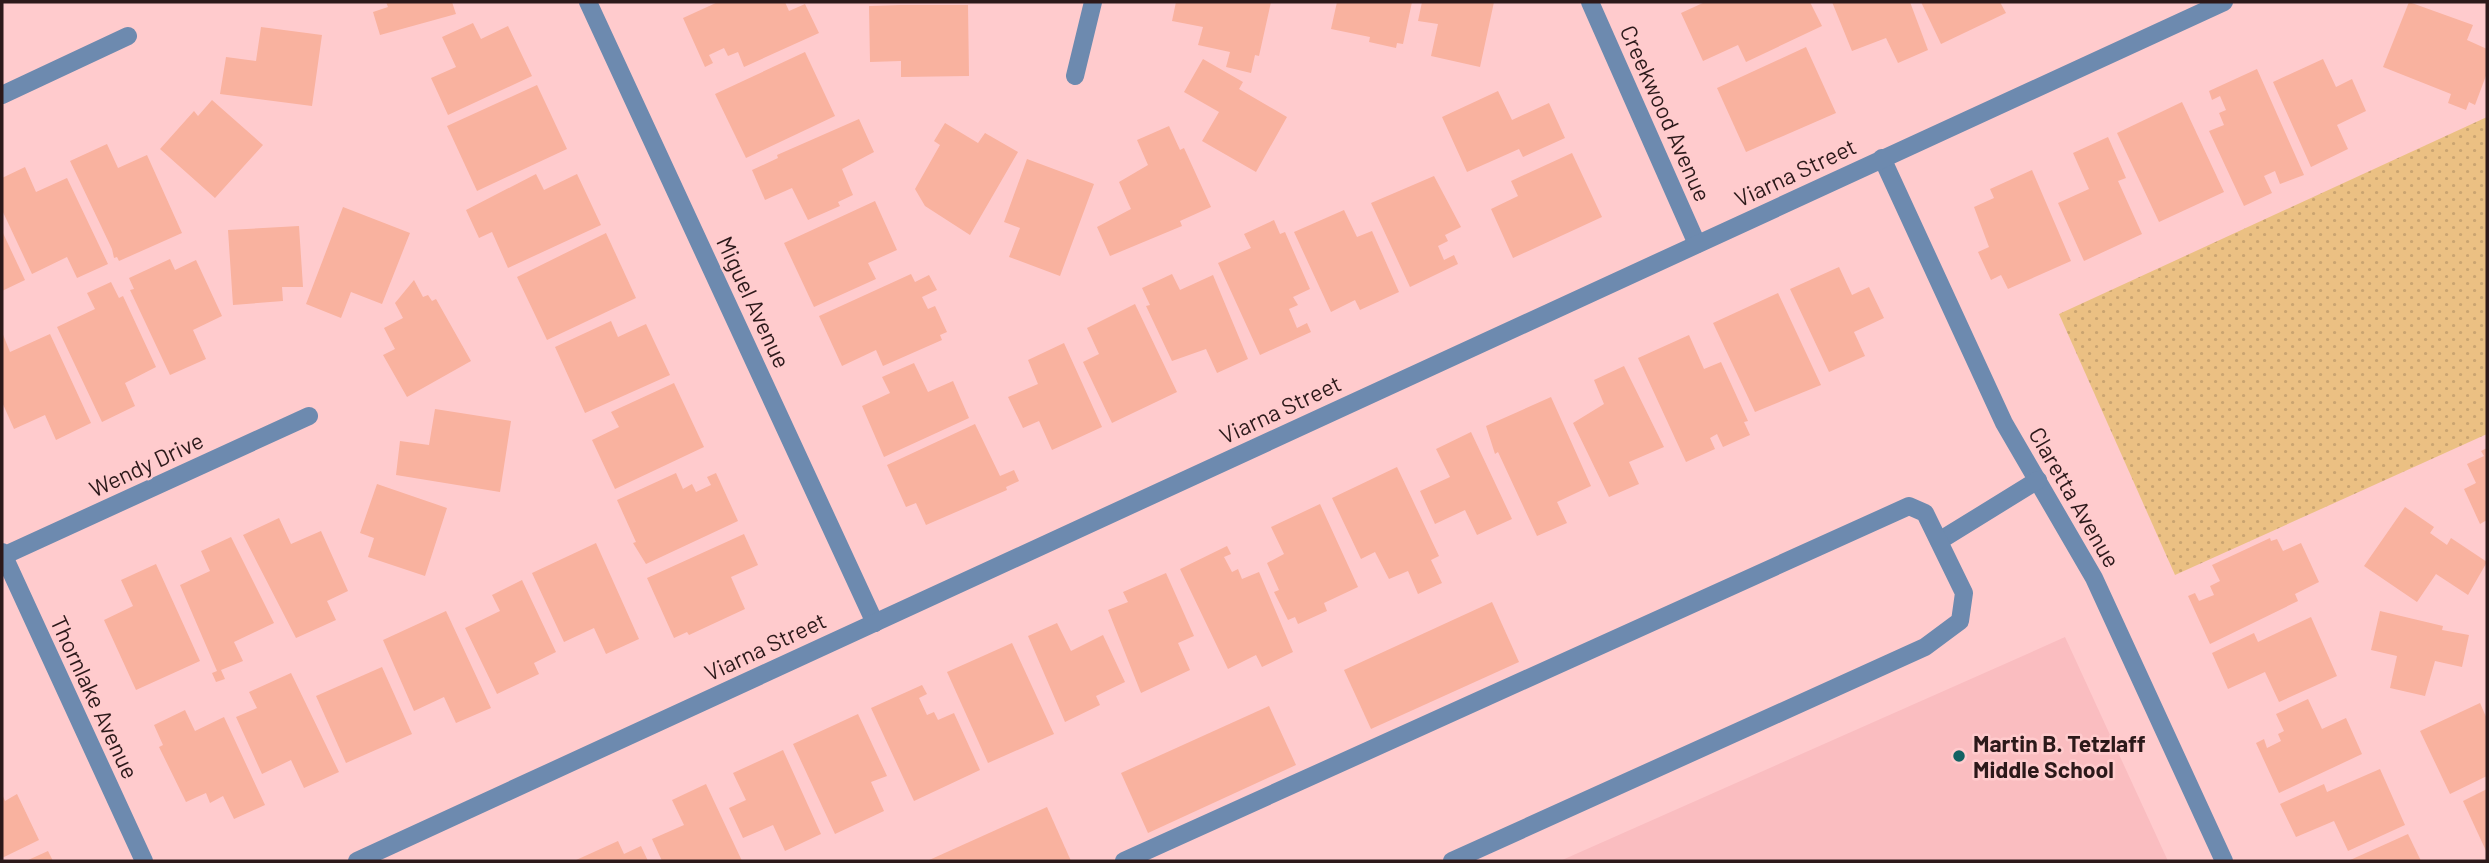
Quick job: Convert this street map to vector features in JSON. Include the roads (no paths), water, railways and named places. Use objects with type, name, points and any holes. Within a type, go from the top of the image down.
[{"type":"street","name":"Miguel Avenue","points":[[588,2],[875,623]]},
{"type":"street","points":[[1075,76],[1093,2]]},
{"type":"street","name":"Creekwood Avenue","points":[[1590,2],[1697,244]]},
{"type":"street","name":"Viarna Street","points":[[357,861],[2224,2]]},
{"type":"street","points":[[2,95],[128,36]]},
{"type":"street","name":"Claretta Avenue","points":[[1882,159],[2004,423],[2094,578],[2224,861]]},
{"type":"street","name":"Wendy Drive","points":[[3,554],[309,416]]},
{"type":"street","points":[[1939,541],[2038,480]]},
{"type":"street","points":[[1124,861],[1909,506],[1925,513],[1964,593],[1960,621],[1924,647],[1452,861]]},
{"type":"street","name":"Thornlake Avenue","points":[[3,554],[145,861]]},
{"type":"place","name":"Martin B. Tetzlaff Middle School","points":[[1959,756]]}]
